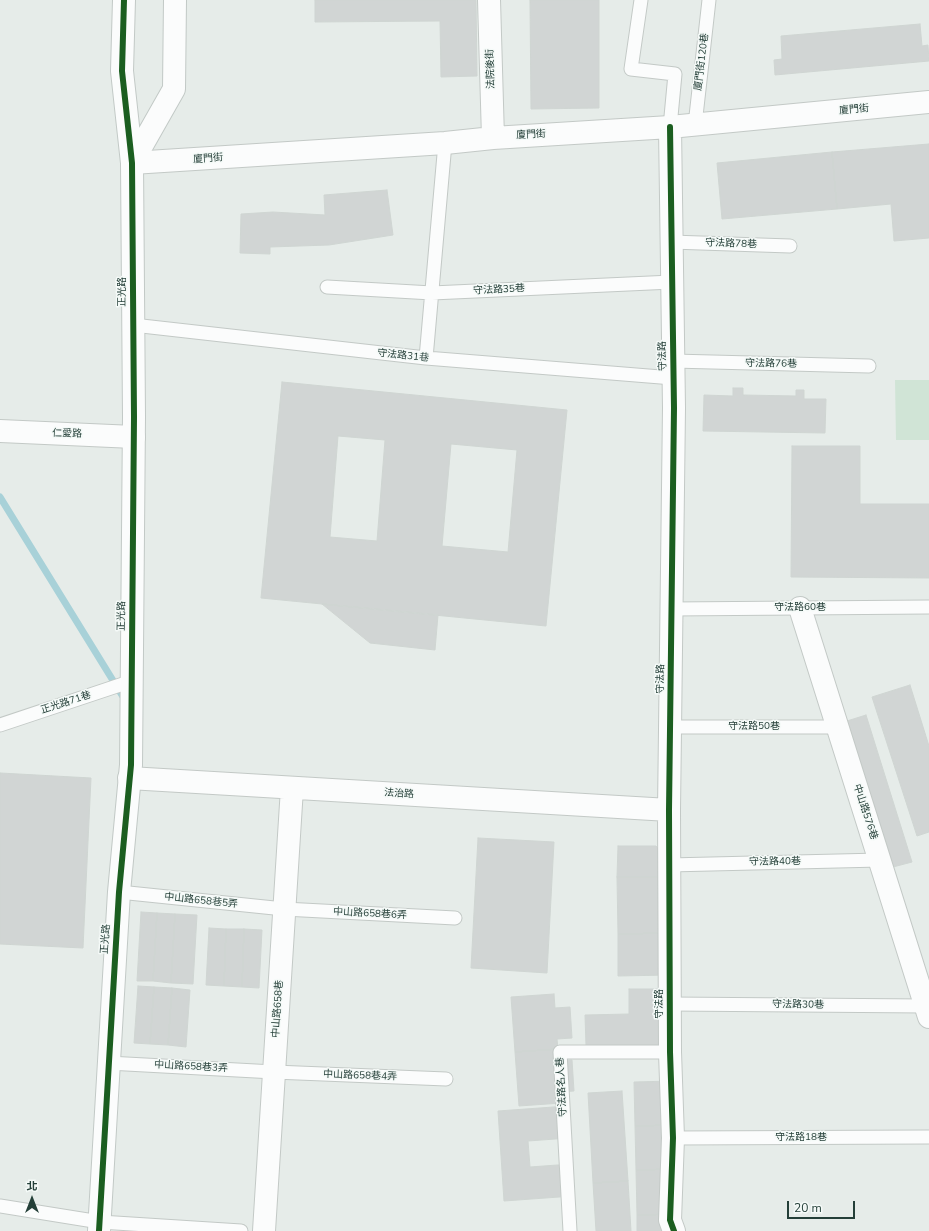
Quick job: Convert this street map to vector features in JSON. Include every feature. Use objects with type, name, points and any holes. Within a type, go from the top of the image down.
[{"type":"street","name":"正光路","points":[[100,1226],[108,1063],[119,892],[131,765],[134,437],[132,163],[122,71],[124,0]]},
{"type":"street","points":[[132,163],[174,90],[175,0]]},
{"type":"street","name":"法院後街","points":[[489,0],[493,138]]},
{"type":"street","name":"廈門街","points":[[132,163],[670,127],[929,102]]},
{"type":"street","name":"守法路","points":[[670,127],[673,370],[669,810],[670,1052],[673,1138],[670,1220],[674,1231]]},
{"type":"street","name":"仁愛路","points":[[0,431],[134,437]]},
{"type":"street","name":"中山路576巷","points":[[800,608],[927,1012]]},
{"type":"street","name":"法治路","points":[[129,778],[669,810]]},
{"type":"street","name":"中山路658巷","points":[[264,1231],[292,788]]},
{"type":"lane","points":[[641,0],[631,69],[675,74],[670,127]]},
{"type":"lane","name":"廈門街120巷","points":[[695,125],[709,0]]},
{"type":"lane","points":[[426,358],[445,143]]},
{"type":"lane","name":"守法路78巷","points":[[672,242],[790,246]]},
{"type":"lane","name":"守法路35巷","points":[[326,287],[432,293],[672,282]]},
{"type":"lane","name":"守法路31巷","points":[[133,325],[426,358],[673,370]]},
{"type":"lane","name":"守法路76巷","points":[[673,370],[870,366]]},
{"type":"lane","name":"守法路60巷","points":[[672,609],[929,608]]},
{"type":"lane","name":"正光路71巷","points":[[0,725],[132,681]]},
{"type":"lane","name":"守法路50巷","points":[[670,727],[838,727]]},
{"type":"lane","name":"守法路40巷","points":[[669,865],[880,860]]},
{"type":"lane","name":"中山路658巷5弄","points":[[119,892],[284,909]]},
{"type":"lane","name":"中山路658巷6弄","points":[[284,909],[456,918]]},
{"type":"lane","name":"守法路30巷","points":[[670,1004],[927,1012]]},
{"type":"lane","name":"守法路名人巷","points":[[570,1231],[560,1052],[670,1052]]},
{"type":"lane","name":"中山路658巷3弄","points":[[108,1063],[274,1072]]},
{"type":"lane","name":"中山路658巷4弄","points":[[274,1072],[446,1079]]},
{"type":"lane","name":"守法路18巷","points":[[673,1138],[929,1137]]},
{"type":"lane","points":[[0,1206],[100,1226],[242,1231]]},
{"type":"green space","points":[[895,380],[929,380],[929,440],[896,440]]},
{"type":"building","points":[[315,0],[476,0],[477,76],[441,77],[440,21],[315,22]]},
{"type":"building","points":[[530,0],[599,0],[599,108],[531,109]]},
{"type":"building","points":[[920,24],[922,46],[928,45],[929,61],[775,75],[774,60],[782,59],[781,36]]},
{"type":"building","points":[[929,144],[929,238],[894,241],[891,204],[837,209],[832,152]]},
{"type":"building","points":[[832,152],[837,209],[722,219],[717,163]]},
{"type":"building","points":[[387,190],[393,235],[329,245],[270,247],[270,254],[240,253],[241,214],[273,212],[325,215],[324,195]]},
{"type":"building","points":[[282,382],[567,410],[546,626],[261,598]],"holes":[[[338,436],[385,440],[377,541],[330,537]],[[451,444],[517,450],[508,552],[442,546]]]},
{"type":"building","points":[[733,388],[743,388],[743,395],[796,396],[796,390],[804,390],[804,399],[826,399],[825,433],[703,431],[704,395],[733,396]]},
{"type":"building","points":[[792,446],[860,446],[860,504],[929,504],[929,578],[791,577]]},
{"type":"building","points":[[322,604],[438,615],[435,650],[370,643]]},
{"type":"building","points":[[910,685],[929,746],[929,832],[917,836],[872,697]]},
{"type":"building","points":[[866,715],[912,862],[893,867],[847,721]]},
{"type":"building","points":[[0,773],[91,778],[83,948],[0,944]]},
{"type":"building","points":[[478,838],[554,842],[547,973],[471,968]]},
{"type":"building","points":[[618,846],[656,846],[668,859],[668,877],[617,877]]},
{"type":"building","points":[[617,877],[668,877],[668,933],[618,934]]},
{"type":"building","points":[[141,912],[157,913],[153,981],[137,981]]},
{"type":"building","points":[[157,913],[175,914],[171,983],[153,981]]},
{"type":"building","points":[[175,914],[197,915],[193,984],[171,983]]},
{"type":"building","points":[[209,928],[226,929],[224,986],[206,985]]},
{"type":"building","points":[[226,929],[244,929],[242,987],[224,986]]},
{"type":"building","points":[[244,929],[262,930],[259,988],[242,987]]},
{"type":"building","points":[[668,933],[669,975],[618,976],[618,934]]},
{"type":"building","points":[[138,986],[154,987],[150,1044],[134,1043]]},
{"type":"building","points":[[154,987],[172,988],[168,1045],[150,1044]]},
{"type":"building","points":[[172,988],[190,990],[186,1047],[168,1045]]},
{"type":"building","points":[[629,989],[663,989],[664,1054],[586,1046],[585,1015],[629,1014]]},
{"type":"building","points":[[554,994],[555,1008],[570,1007],[572,1038],[557,1039],[558,1049],[515,1052],[511,997]]},
{"type":"building","points":[[558,1049],[559,1061],[572,1060],[574,1091],[561,1092],[562,1103],[519,1106],[515,1052]]},
{"type":"building","points":[[673,1081],[674,1125],[635,1126],[634,1082]]},
{"type":"building","points":[[622,1091],[628,1181],[593,1183],[588,1093]]},
{"type":"building","points":[[567,1106],[569,1138],[528,1141],[530,1167],[571,1164],[573,1196],[504,1201],[498,1111]]},
{"type":"building","points":[[674,1125],[675,1169],[636,1170],[635,1126]]},
{"type":"building","points":[[675,1169],[676,1214],[637,1215],[636,1170]]},
{"type":"building","points":[[628,1181],[631,1231],[596,1231],[593,1183]]},
{"type":"building","points":[[676,1214],[676,1231],[637,1231],[637,1215]]},
{"type":"waterway","points":[[0,497],[125,700]]},
{"type":"cycle path","points":[[99,1231],[119,892],[131,765],[134,417],[132,163],[122,71],[124,0]]},
{"type":"cycle path","points":[[670,127],[674,408],[669,810],[670,1052],[673,1138],[670,1220],[674,1231]]}]
